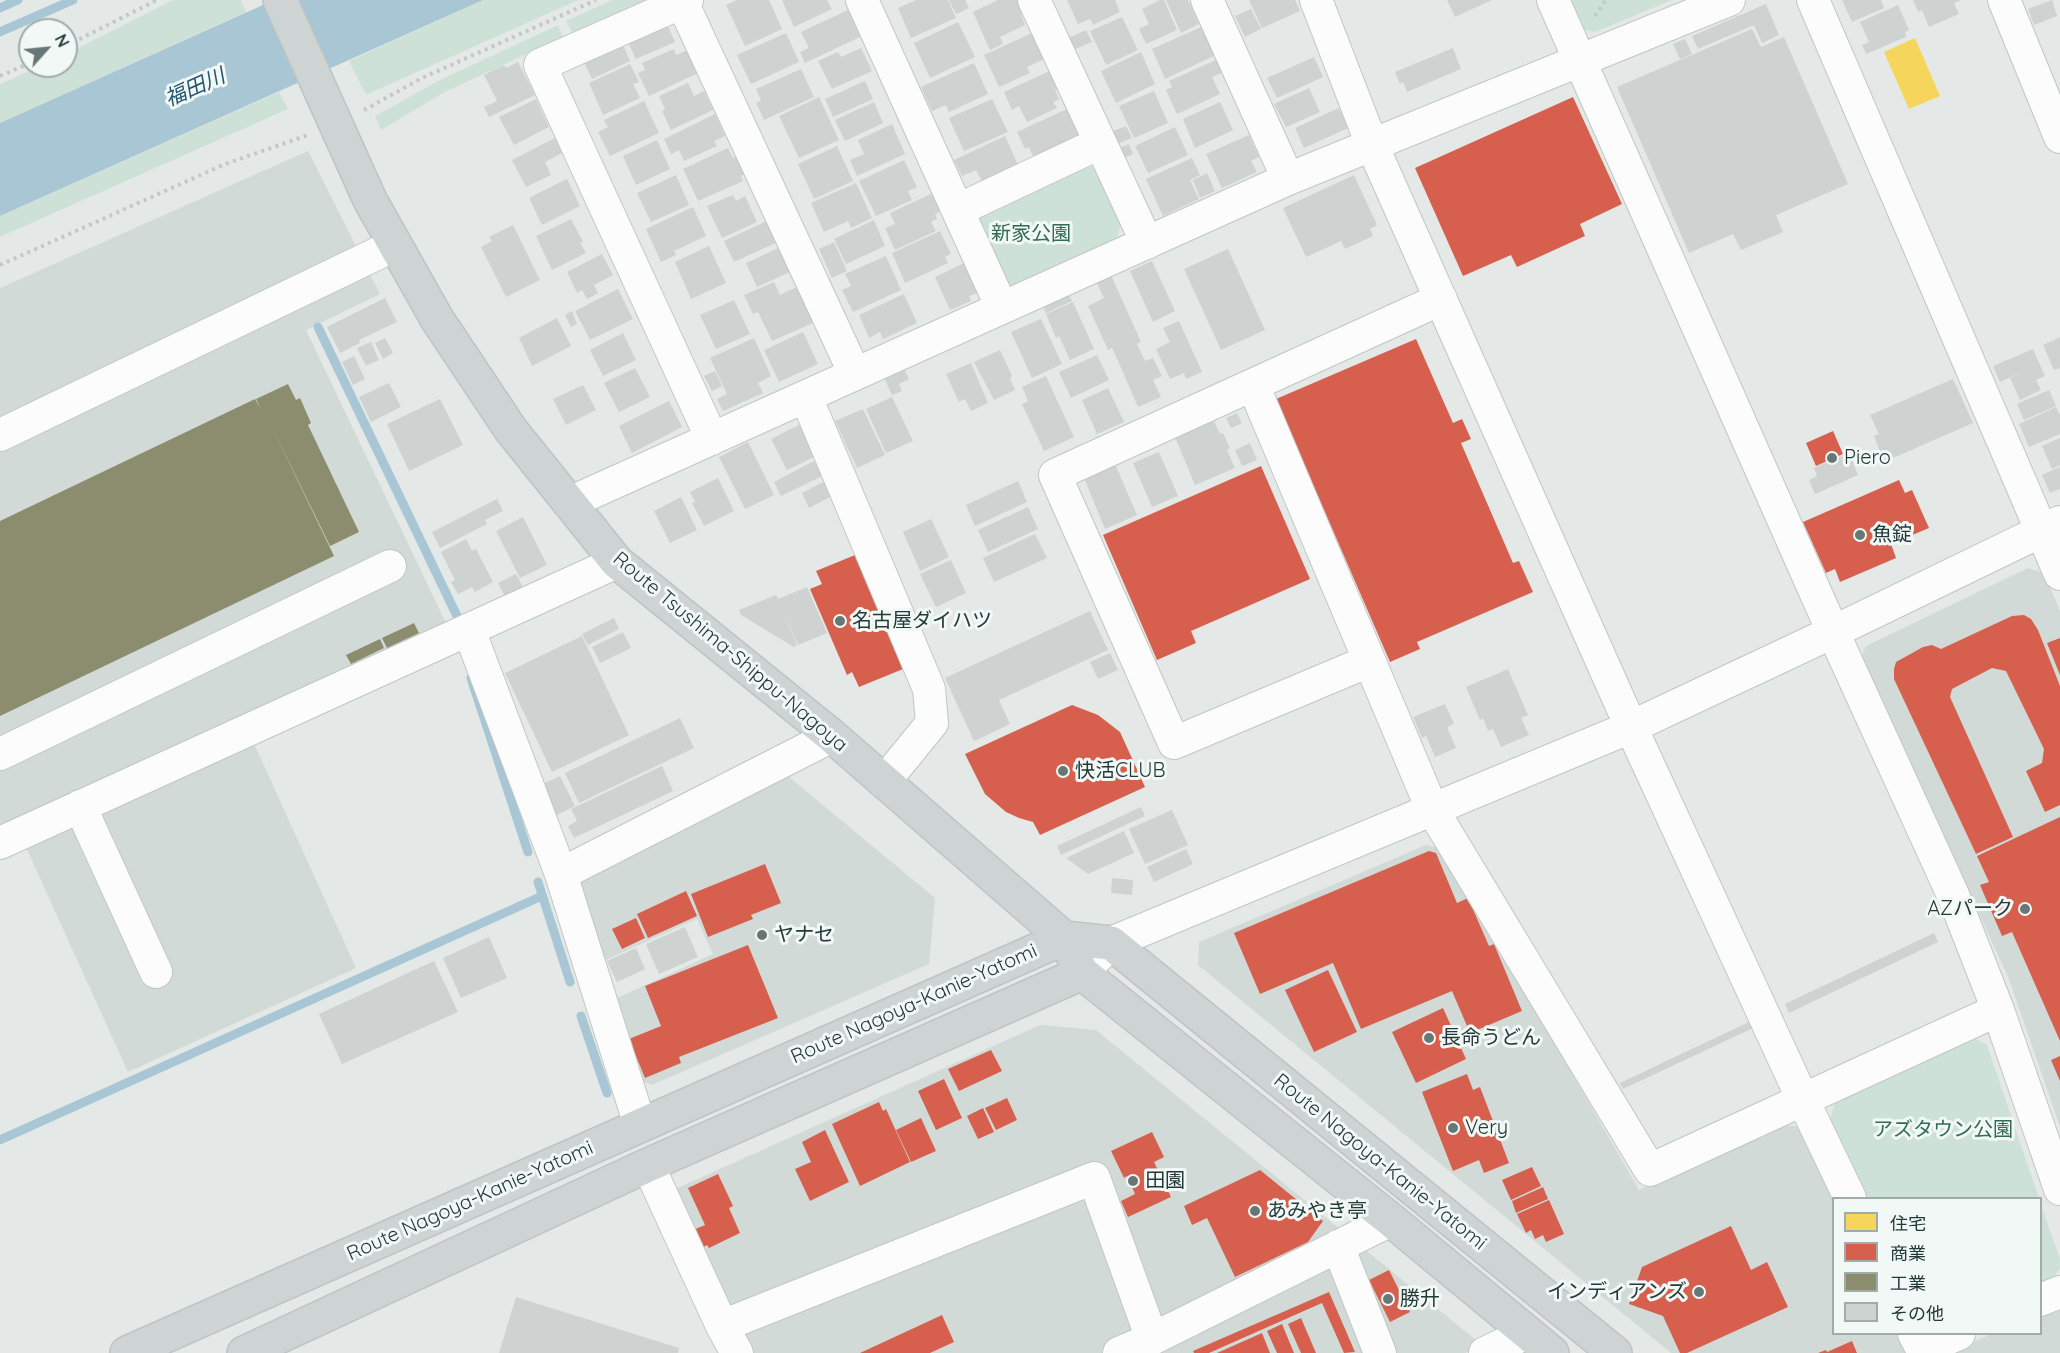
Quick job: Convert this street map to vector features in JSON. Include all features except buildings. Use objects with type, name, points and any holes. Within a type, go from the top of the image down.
[{"type":"main road","name":"Route Tsushima-Shippu-Nagoya","points":[[280,0],[370,200],[437,319],[505,421],[617,562],[832,736],[1064,938],[1082,973]]},
{"type":"main road","name":"Route Nagoya-Kanie-Yatomi","points":[[127,1353],[1064,938],[1111,943],[1614,1353]]},
{"type":"main road","name":"Route Nagoya-Kanie-Yatomi","points":[[244,1353],[648,1165],[1082,973],[1391,1220],[1552,1353]]},
{"type":"street","points":[[862,0],[1002,308]]},
{"type":"street","points":[[1034,0],[1147,243]]},
{"type":"street","points":[[1207,0],[1288,179]]},
{"type":"street","points":[[1316,0],[1372,145],[1631,727],[1850,1197]]},
{"type":"street","points":[[1553,0],[1833,632],[1953,896],[1998,1010],[2060,1189]]},
{"type":"street","points":[[569,502],[1288,179],[1729,0]]},
{"type":"street","points":[[1813,0],[2051,526],[2060,574]]},
{"type":"street","points":[[2004,0],[2060,137]]},
{"type":"street","points":[[712,439],[540,65],[685,1],[855,374]]},
{"type":"street","points":[[958,210],[1100,143]]},
{"type":"street","points":[[0,435],[395,245]]},
{"type":"street","points":[[1369,661],[1174,743],[1055,475],[1441,298]]},
{"type":"street","points":[[1253,385],[1432,809],[1650,1170],[1998,1010]]},
{"type":"street","points":[[806,397],[929,688],[932,723],[884,782]]},
{"type":"street","points":[[1082,973],[1111,943],[1631,727],[2051,526]]},
{"type":"street","points":[[0,843],[617,562]]},
{"type":"street","points":[[0,754],[390,566]]},
{"type":"street","points":[[469,630],[561,874],[640,1125]]},
{"type":"street","points":[[561,874],[832,736]]},
{"type":"street","points":[[81,806],[156,972]]},
{"type":"street","points":[[648,1165],[722,1326],[737,1353]]},
{"type":"street","points":[[722,1326],[1094,1178],[1152,1338]]},
{"type":"street","points":[[1119,1353],[1391,1220]]},
{"type":"street","points":[[1338,1246],[1380,1353]]},
{"type":"street","points":[[2042,1299],[2060,1292]]},
{"type":"street","points":[[1485,1353],[1527,1333]]},
{"type":"street","points":[[1915,1335],[1922,1349],[1957,1335]]},
{"type":"path","points":[[78,40],[157,0]]},
{"type":"path","points":[[0,265],[223,165],[335,126],[422,78],[596,0]]},
{"type":"path","points":[[1595,16],[1609,0]]},
{"type":"path","points":[[0,76],[18,68]]},
{"type":"shaded area","points":[[308,151],[380,294],[306,330],[447,625],[0,828],[0,288]]},
{"type":"shaded area","points":[[2028,568],[2044,573],[2060,611],[2060,1127],[2009,979],[1861,658],[1866,646]]},
{"type":"shaded area","points":[[252,739],[356,968],[128,1072],[24,843]]},
{"type":"shaded area","points":[[788,776],[935,898],[929,964],[652,1085],[637,1079],[613,1000],[713,954],[697,919],[601,962],[577,881]]},
{"type":"shaded area","points":[[1426,845],[1442,848],[1639,1190],[1782,1124],[1804,1128],[1834,1197],[1832,1335],[1902,1335],[1911,1353],[1671,1353],[1198,965],[1199,942]]},
{"type":"shaded area","points":[[1040,1025],[1096,1030],[1482,1345],[1465,1353],[747,1353],[671,1191]]},
{"type":"shaded area","points":[[2060,1304],[2060,1353],[1947,1353],[1990,1335],[2042,1335],[2042,1312]]},
{"type":"green space","points":[[173,0],[241,0],[246,12],[0,123],[0,84],[18,76],[18,78],[78,78],[78,48]]},
{"type":"green space","points":[[483,0],[578,0],[366,95],[349,61]]},
{"type":"green space","points":[[612,0],[649,0],[573,34],[566,21]]},
{"type":"green space","points":[[1567,0],[1672,0],[1595,32],[1579,28]]},
{"type":"green space","points":[[558,25],[563,37],[445,92],[381,130],[375,116],[442,79]]},
{"type":"green space","points":[[279,92],[288,109],[0,237],[0,216]]},
{"type":"green space","name":"新家公園","points":[[1084,165],[1096,168],[1121,221],[1117,240],[1019,287],[1005,284],[976,226],[978,212]]},
{"type":"green space","name":"アズタウン公園","points":[[1975,1038],[1987,1045],[2039,1197],[1868,1197],[1830,1119],[1835,1102]]},
{"type":"green space","points":[[2042,1208],[2060,1259],[2060,1268],[2054,1277],[2042,1283]]},
{"type":"water","name":"福田川","points":[[274,0],[483,0],[0,216],[0,123]]},
{"type":"waterway","points":[[0,8],[18,0]]},
{"type":"waterway","points":[[0,32],[73,0]]},
{"type":"waterway","points":[[318,327],[457,616]]},
{"type":"waterway","points":[[471,678],[528,852]]},
{"type":"waterway","points":[[538,882],[570,982]]},
{"type":"waterway","points":[[0,1140],[542,896]]},
{"type":"waterway","points":[[581,1016],[607,1093]]},
{"type":"place","name":"Piero","points":[[1832,458]]},
{"type":"place","name":"魚錠","points":[[1860,535]]},
{"type":"place","name":"名古屋ダイハツ","points":[[840,621]]},
{"type":"place","name":"快活CLUB","points":[[1063,771]]},
{"type":"place","name":"AZパーク","points":[[2025,909]]},
{"type":"place","name":"ヤナセ","points":[[762,935]]},
{"type":"place","name":"長命うどん","points":[[1429,1038]]},
{"type":"place","name":"Very","points":[[1453,1128]]},
{"type":"place","name":"田園","points":[[1133,1181]]},
{"type":"place","name":"あみやき亭","points":[[1255,1211]]},
{"type":"place","name":"インディアンズ","points":[[1699,1292]]},
{"type":"place","name":"勝升","points":[[1388,1299]]}]
